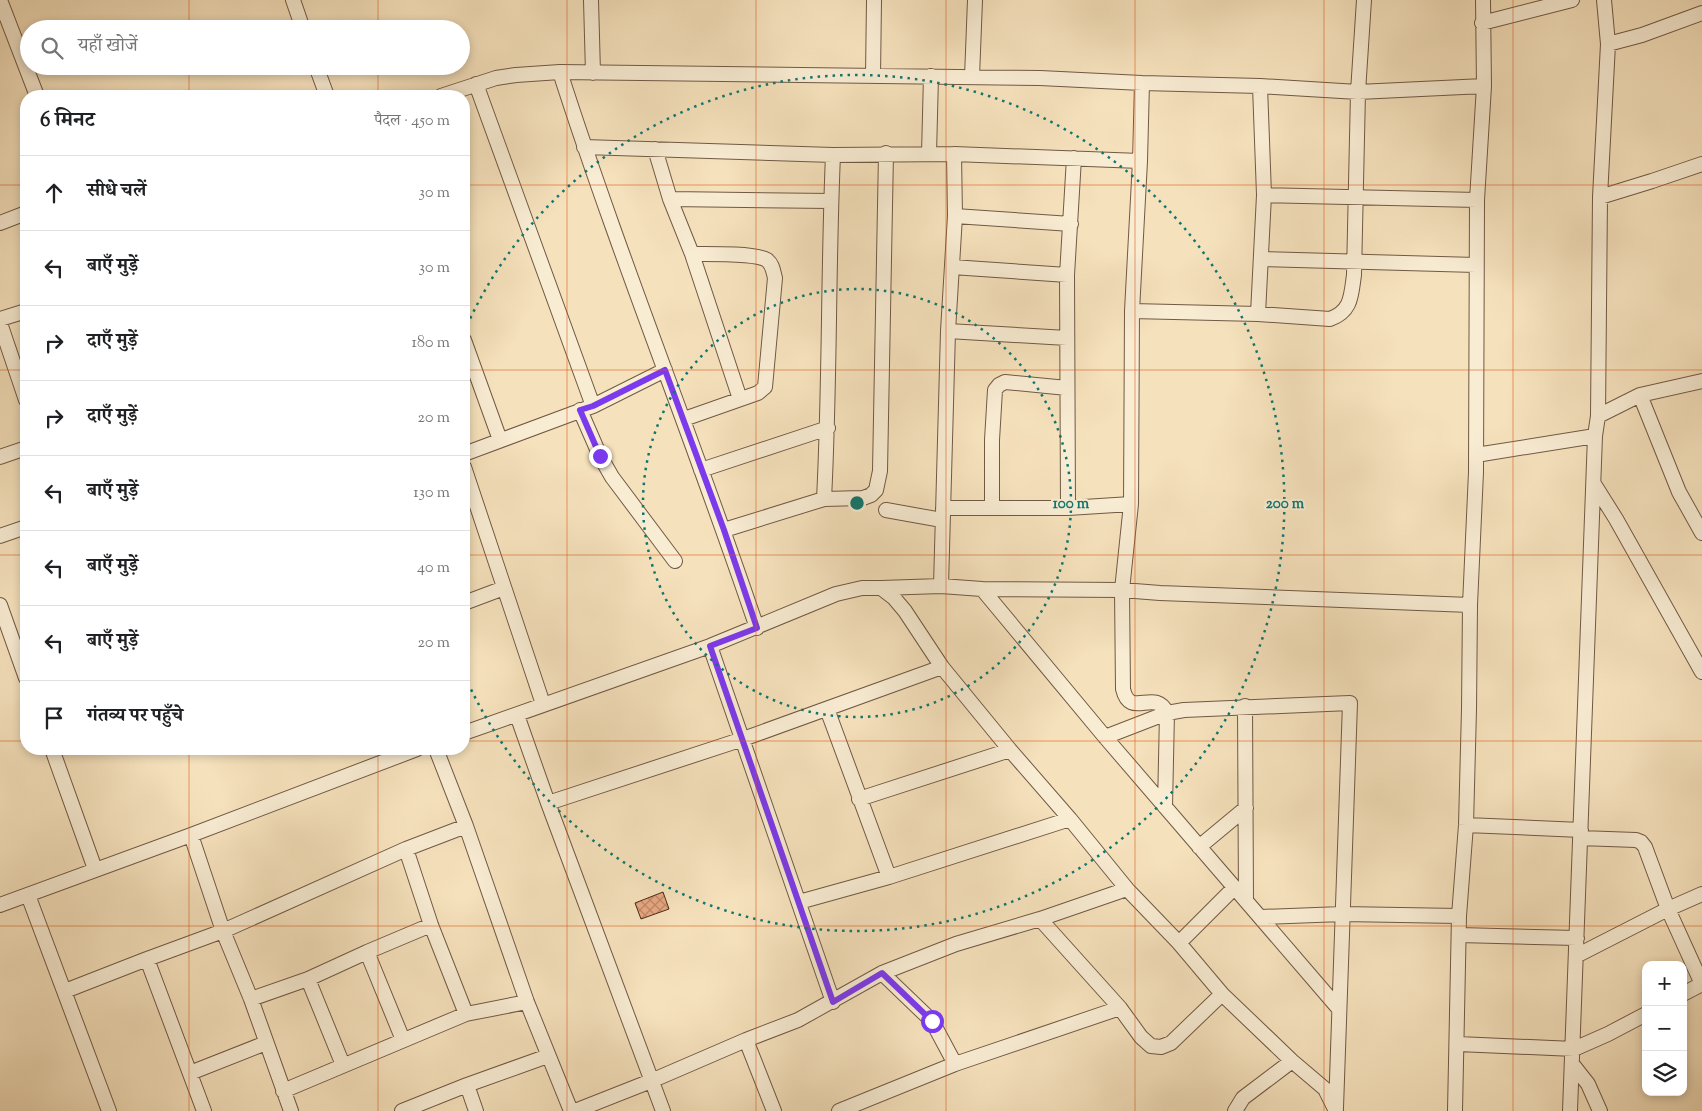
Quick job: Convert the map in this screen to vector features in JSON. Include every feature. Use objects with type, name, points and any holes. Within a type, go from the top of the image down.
[{"type":"street","points":[[0,0],[20,52]]},
{"type":"street","points":[[293,0],[300,20]]},
{"type":"street","points":[[591,0],[593,73]]},
{"type":"street","points":[[872,76],[874,0]]},
{"type":"street","points":[[972,76],[975,0]]},
{"type":"street","points":[[1132,311],[1258,314],[1330,319],[1341,315],[1346,308],[1351,292],[1354,263],[1358,92],[1364,0]]},
{"type":"street","points":[[1456,1111],[1460,916],[1466,825],[1470,605],[1476,455],[1477,200],[1484,86],[1483,0]]},
{"type":"street","points":[[1482,23],[1572,0]]},
{"type":"street","points":[[1570,1111],[1574,1049],[1595,436],[1598,416],[1600,197],[1608,44],[1604,0]]},
{"type":"street","points":[[1608,44],[1642,35],[1702,13]]},
{"type":"street","points":[[560,72],[584,147],[724,530],[757,628]]},
{"type":"street","points":[[458,90],[496,78],[560,72],[972,76],[1260,86],[1358,92],[1484,86]]},
{"type":"street","points":[[29,75],[35,90]]},
{"type":"street","points":[[319,75],[325,90]]},
{"type":"street","points":[[929,154],[931,76]]},
{"type":"street","points":[[1142,83],[1132,311],[1131,504],[1122,590],[1123,689],[1128,702],[1135,704],[1158,703],[1164,706],[1167,713],[1165,807]]},
{"type":"street","points":[[476,84],[587,408],[600,456],[612,477],[675,561]]},
{"type":"street","points":[[1258,314],[1264,195],[1260,86]]},
{"type":"street","points":[[584,147],[832,154],[954,154],[1140,161]]},
{"type":"street","points":[[655,149],[670,199],[692,254],[740,399]]},
{"type":"street","points":[[824,499],[828,428],[832,154]]},
{"type":"street","points":[[724,530],[824,499],[863,498],[871,495],[876,490],[880,471],[886,154]]},
{"type":"street","points":[[940,586],[948,331],[955,216],[954,154]]},
{"type":"street","points":[[1068,508],[1068,275],[1074,158]]},
{"type":"street","points":[[1600,197],[1702,164]]},
{"type":"street","points":[[1264,195],[1477,200]]},
{"type":"street","points":[[670,199],[831,201]]},
{"type":"street","points":[[0,223],[20,215]]},
{"type":"street","points":[[955,216],[1071,224]]},
{"type":"street","points":[[684,420],[758,394],[765,387],[775,278],[772,265],[766,259],[692,254]]},
{"type":"street","points":[[1261,259],[1476,265]]},
{"type":"street","points":[[952,267],[1068,275]]},
{"type":"street","points":[[20,313],[0,321],[20,378]]},
{"type":"street","points":[[948,331],[1067,338]]},
{"type":"street","points":[[470,357],[500,440]]},
{"type":"street","points":[[470,452],[587,408],[665,370]]},
{"type":"street","points":[[1598,416],[1640,395],[1702,381]]},
{"type":"street","points":[[992,508],[992,440],[996,390],[999,385],[1005,382],[1067,388]]},
{"type":"street","points":[[1640,395],[1678,492],[1702,533]]},
{"type":"street","points":[[701,470],[828,428]]},
{"type":"street","points":[[1476,455],[1595,436]]},
{"type":"street","points":[[0,457],[20,450]]},
{"type":"street","points":[[1594,484],[1616,519],[1702,672]]},
{"type":"street","points":[[470,485],[542,704]]},
{"type":"street","points":[[886,510],[942,514],[992,508],[1068,508],[1131,504]]},
{"type":"street","points":[[0,536],[20,529]]},
{"type":"street","points":[[470,730],[710,646],[836,594],[862,588],[940,586],[982,589],[1122,590],[1470,605]]},
{"type":"street","points":[[470,601],[504,588]]},
{"type":"street","points":[[881,588],[894,598],[905,611],[942,667],[1127,889],[1179,942],[1222,994],[1292,1062],[1325,1089],[1336,1110]]},
{"type":"street","points":[[982,589],[1105,738],[1234,888],[1261,916],[1339,1009]]},
{"type":"street","points":[[0,605],[20,661]]},
{"type":"street","points":[[710,646],[833,1002]]},
{"type":"street","points":[[548,803],[743,739],[942,667]]},
{"type":"street","points":[[1105,738],[1167,713],[1184,710],[1350,703],[1336,1110]]},
{"type":"street","points":[[1245,706],[1246,901]]},
{"type":"street","points":[[827,709],[889,877]]},
{"type":"street","points":[[517,715],[663,1111]]},
{"type":"street","points":[[860,800],[1010,750]]},
{"type":"street","points":[[56,755],[95,869]]},
{"type":"street","points":[[0,905],[401,755]]},
{"type":"street","points":[[438,755],[466,826],[526,1002],[573,1111],[652,1081],[746,1040],[798,1020],[882,973],[956,944],[1127,889]]},
{"type":"street","points":[[1199,847],[1246,808]]},
{"type":"street","points":[[799,902],[889,877],[1070,819]]},
{"type":"street","points":[[1466,825],[1580,834],[1629,839],[1640,842],[1648,854],[1668,909],[1702,984],[1687,992]]},
{"type":"street","points":[[65,991],[223,930],[406,849],[466,826]]},
{"type":"street","points":[[191,835],[223,930],[251,999],[291,1111]]},
{"type":"street","points":[[406,849],[431,926],[466,1014]]},
{"type":"street","points":[[1179,942],[1234,888]]},
{"type":"street","points":[[1576,956],[1668,909],[1702,894]]},
{"type":"street","points":[[28,895],[109,1111]]},
{"type":"street","points":[[1261,916],[1342,914],[1460,916]]},
{"type":"street","points":[[1040,918],[1120,1008],[1141,1037],[1151,1046],[1161,1047],[1171,1044],[1222,994]]},
{"type":"street","points":[[251,999],[308,979],[431,926]]},
{"type":"street","points":[[1460,935],[1577,938]]},
{"type":"street","points":[[367,952],[403,1040]]},
{"type":"street","points":[[147,958],[204,1111]]},
{"type":"street","points":[[882,973],[932,1021],[955,1064]]},
{"type":"street","points":[[308,979],[343,1065]]},
{"type":"street","points":[[283,1091],[466,1014],[526,1002]]},
{"type":"street","points":[[840,1111],[955,1064],[1120,1008]]},
{"type":"street","points":[[1458,1044],[1574,1049],[1642,1016]]},
{"type":"street","points":[[746,1040],[774,1111]]},
{"type":"street","points":[[190,1072],[266,1043]]},
{"type":"street","points":[[402,1111],[548,1056]]},
{"type":"street","points":[[1236,1111],[1243,1098],[1292,1062]]},
{"type":"street","points":[[1573,1065],[1588,1084],[1600,1111]]},
{"type":"street","points":[[467,1085],[476,1111]]},
{"type":"building","points":[[663,892],[669,909],[641,919],[635,903]]},
{"type":"route","points":[[600,456],[580,410],[593,406],[665,370],[724,530],[757,628],[710,646],[833,1002],[882,973],[932,1021]]}]
